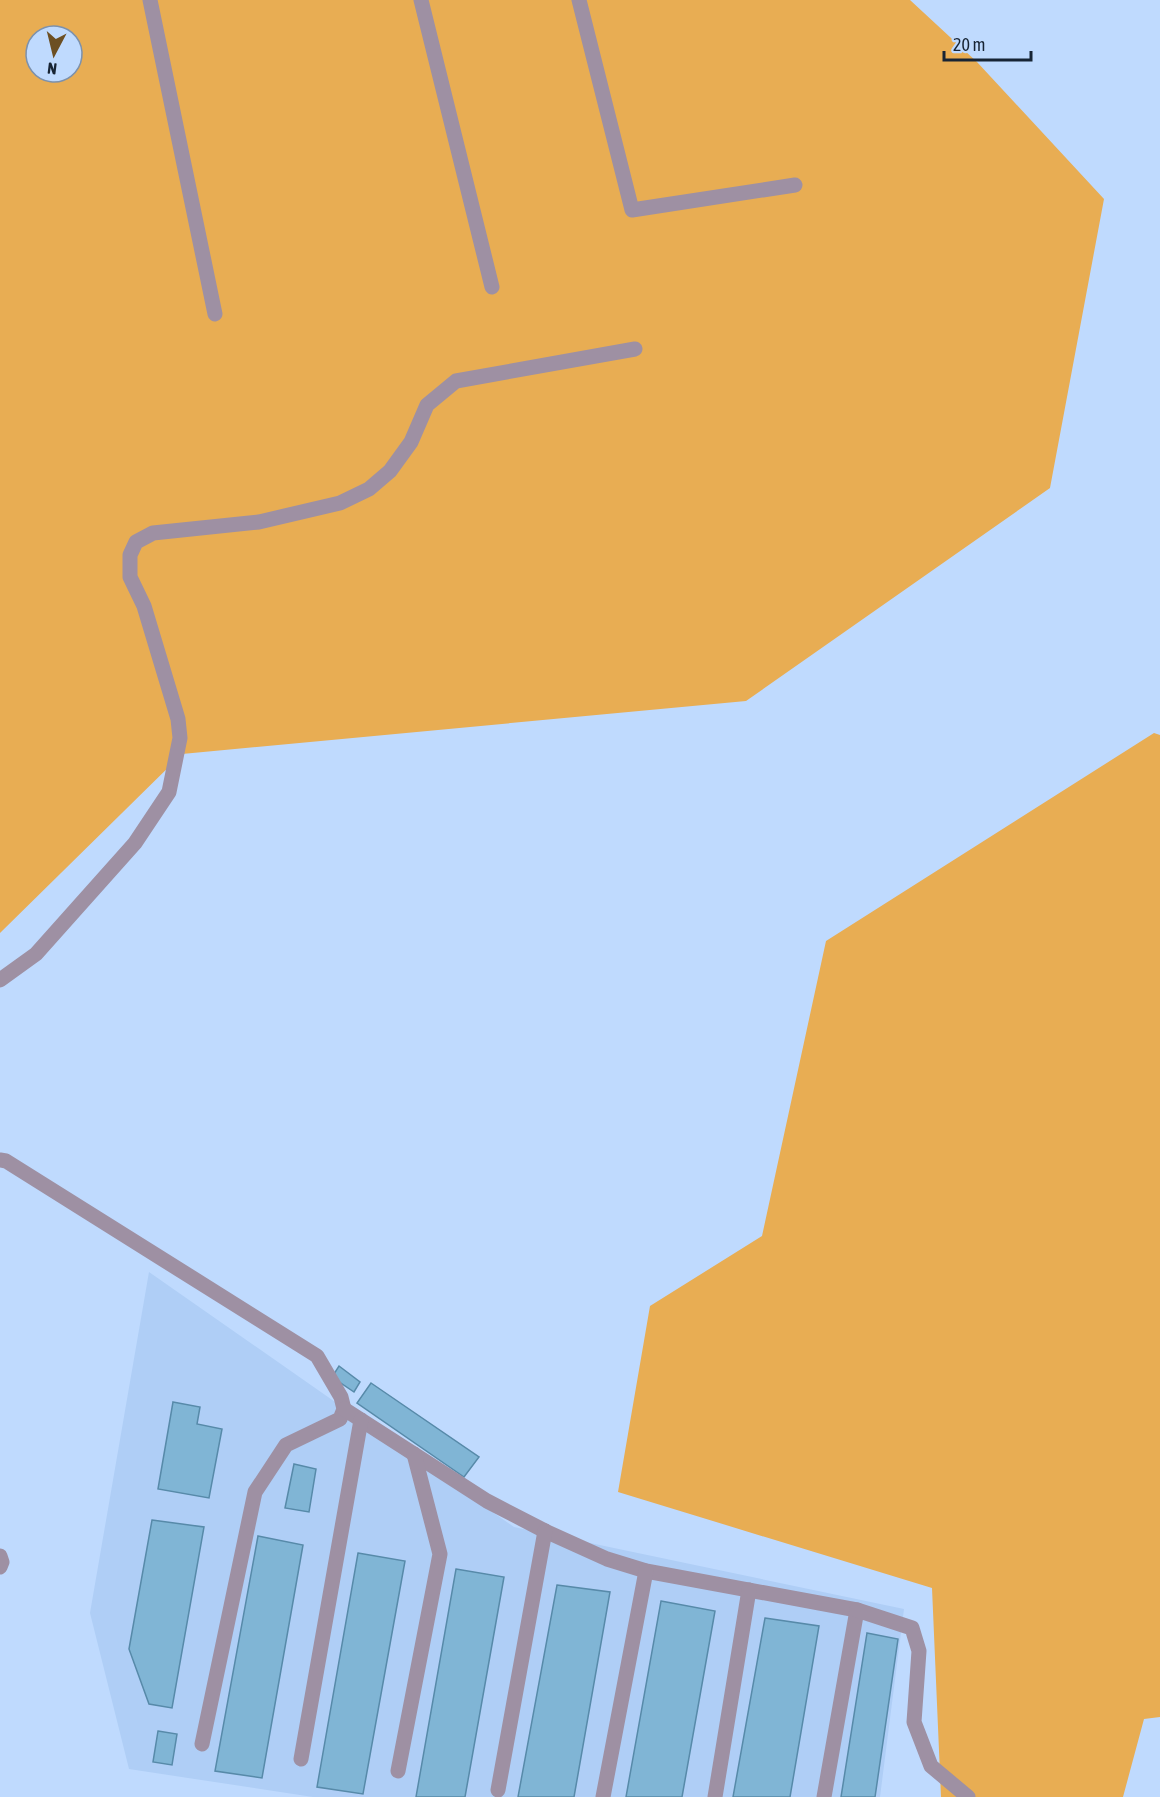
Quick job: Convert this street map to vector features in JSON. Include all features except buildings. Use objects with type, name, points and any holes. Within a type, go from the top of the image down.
[{"type":"street","points":[[150,0],[215,314]]},
{"type":"street","points":[[421,0],[492,287]]},
{"type":"street","points":[[579,0],[632,210],[795,185]]},
{"type":"street","points":[[0,980],[36,954],[135,843],[169,792],[180,738],[178,719],[144,606],[130,577],[130,555],[136,542],[153,533],[259,522],[340,502],[369,489],[390,471],[411,442],[427,405],[456,381],[634,349]]},
{"type":"street","points":[[0,1160],[316,1356],[341,1397],[344,1409],[340,1419],[286,1445],[255,1492],[202,1744]]},
{"type":"street","points":[[344,1409],[487,1501],[545,1531],[608,1559],[646,1571],[857,1610],[912,1628],[919,1651],[914,1722],[931,1766],[968,1797]]},
{"type":"street","points":[[301,1759],[361,1420]]},
{"type":"street","points":[[398,1771],[440,1554],[414,1454]]},
{"type":"street","points":[[498,1790],[545,1531]]},
{"type":"street","points":[[0,1556],[2,1562],[0,1567]]},
{"type":"street","points":[[603,1797],[646,1571]]},
{"type":"street","points":[[715,1797],[749,1590]]},
{"type":"street","points":[[824,1797],[857,1610]]},
{"type":"shaded area","points":[[0,0],[910,0],[977,62],[1104,199],[1050,488],[746,701],[182,754],[0,933]]},
{"type":"shaded area","points":[[1154,733],[1160,735],[1160,1717],[1144,1719],[1123,1797],[941,1797],[932,1588],[618,1492],[650,1306],[762,1236],[826,941]]},
{"type":"shaded area","points":[[149,1272],[514,1527],[904,1609],[880,1797],[313,1797],[129,1769],[90,1613]]}]
